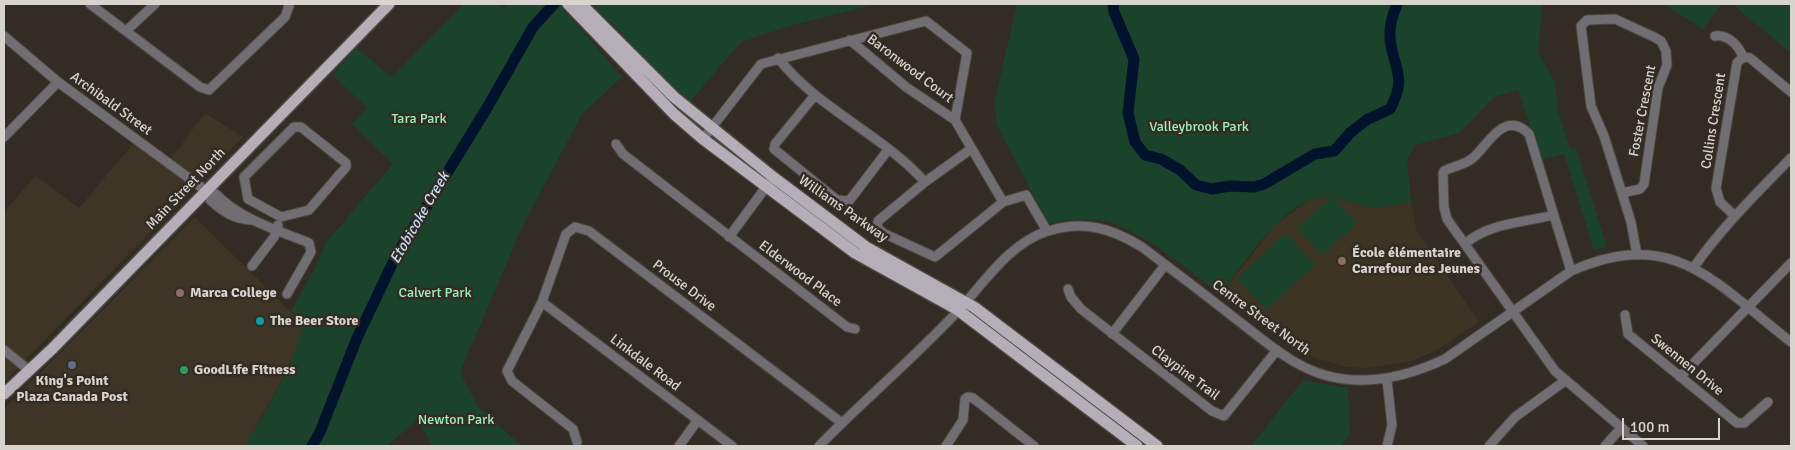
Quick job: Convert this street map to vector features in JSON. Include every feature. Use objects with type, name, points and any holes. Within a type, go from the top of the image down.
[{"type":"main road","name":"Main Street North","points":[[4,394],[207,192],[389,4]]},
{"type":"main road","name":"Williams Parkway","points":[[574,5],[770,182],[855,253],[962,306],[1157,446]]},
{"type":"main road","name":"Williams Parkway","points":[[574,5],[674,114],[702,139],[770,182]]},
{"type":"main road","name":"Williams Parkway","points":[[962,306],[1137,446]]},
{"type":"street","points":[[90,4],[200,87],[209,90],[285,17],[290,6],[288,4]]},
{"type":"street","points":[[126,31],[155,4]]},
{"type":"street","name":"Foster Crescent","points":[[1622,193],[1640,189],[1644,184],[1658,88],[1667,65],[1666,51],[1662,42],[1615,19],[1587,20],[1581,26],[1591,106],[1604,136],[1622,193],[1638,255]]},
{"type":"street","name":"Baronwood Court","points":[[702,139],[761,64],[778,58],[926,21],[967,53],[955,120]]},
{"type":"street","name":"Archibald Street","points":[[4,36],[58,82],[207,192],[210,200],[225,213],[239,219],[252,220],[309,243],[311,252],[287,294]]},
{"type":"street","points":[[1715,36],[1722,36],[1736,45],[1743,57],[1750,58],[1791,92]]},
{"type":"street","name":"Baronwood Court","points":[[850,40],[906,87],[955,120],[1002,202]]},
{"type":"street","name":"Collins Crescent","points":[[1735,216],[1720,202],[1716,188],[1729,123],[1733,84],[1738,63],[1743,57]]},
{"type":"street","points":[[778,58],[789,72],[815,95],[909,164],[925,182]]},
{"type":"street","points":[[4,137],[58,82]]},
{"type":"street","points":[[815,95],[775,144],[774,149],[837,200],[849,201],[888,150]]},
{"type":"street","points":[[1571,272],[1529,134],[1519,128],[1506,127],[1493,135],[1473,159],[1449,168],[1442,174],[1444,208],[1447,219],[1555,371],[1643,446]]},
{"type":"street","points":[[291,128],[301,128],[346,163],[346,167],[310,210],[281,218],[248,199],[244,177],[291,128]]},
{"type":"street","name":"Elderwood Place","points":[[616,144],[623,154],[729,237],[846,327],[855,329]]},
{"type":"street","points":[[971,149],[925,182],[878,221],[877,227],[883,232],[935,257],[1002,202],[1026,195],[1047,231]]},
{"type":"street","points":[[1694,267],[1711,243],[1735,216],[1791,158]]},
{"type":"street","points":[[729,237],[770,182]]},
{"type":"street","points":[[1465,244],[1474,235],[1496,226],[1553,215]]},
{"type":"street","points":[[252,266],[274,237],[281,218]]},
{"type":"street","name":"Centre Street North","points":[[819,446],[962,306],[1013,252],[1027,241],[1047,231],[1086,226],[1108,229],[1135,243],[1294,362],[1327,375],[1351,379],[1387,380],[1412,373],[1445,359],[1571,272],[1592,262],[1638,255],[1669,258],[1694,267],[1719,284],[1791,342]]},
{"type":"street","name":"Prouse Drive","points":[[542,302],[566,234],[569,230],[583,228],[842,423]]},
{"type":"street","points":[[1680,377],[1791,263]]},
{"type":"street","points":[[1112,334],[1165,265]]},
{"type":"street","name":"Claypine Trail","points":[[1068,289],[1071,297],[1081,309],[1212,411],[1224,416],[1277,350]]},
{"type":"street","points":[[542,302],[507,371],[512,381],[573,429],[577,442]]},
{"type":"street","name":"Linkdale Road","points":[[542,302],[732,446]]},
{"type":"street","name":"Swennen Drive","points":[[1625,315],[1628,334],[1740,424],[1758,413],[1768,402]]},
{"type":"street","points":[[4,350],[29,370]]},
{"type":"street","points":[[1387,380],[1392,426],[1387,446]]},
{"type":"street","points":[[1489,446],[1515,417],[1566,380]]},
{"type":"street","points":[[946,446],[963,420],[965,399],[968,397],[973,398],[1034,446]]},
{"type":"street","points":[[679,446],[698,420]]},
{"type":"street","points":[[1605,446],[1621,428]]},
{"type":"shaded area","points":[[205,113],[243,137],[4,382],[4,212],[35,176],[79,208],[139,137],[170,160]]},
{"type":"shaded area","name":"École élémentaire Carrefour des Jeunes","points":[[1329,196],[1373,208],[1411,203],[1416,229],[1479,322],[1437,350],[1411,361],[1369,368],[1346,367],[1306,355],[1288,344],[1221,294],[1276,224],[1311,199]]},
{"type":"shaded area","points":[[195,217],[303,324],[299,343],[279,385],[245,446],[4,446],[4,409]]},
{"type":"green space","points":[[464,4],[499,4],[504,9],[507,4],[559,4],[622,77],[582,114],[523,225],[460,372],[478,407],[522,446],[432,446],[418,419],[387,446],[245,446],[293,356],[303,324],[291,311],[314,270],[325,244],[393,164],[352,124],[367,108],[334,76],[339,67],[356,48],[392,77]]},
{"type":"green space","points":[[590,4],[875,4],[786,27],[741,42],[687,105],[615,26]]},
{"type":"green space","name":"Valleybrook Park","points":[[1017,4],[1542,4],[1538,52],[1555,82],[1558,112],[1570,149],[1576,148],[1607,247],[1594,250],[1564,154],[1541,160],[1518,90],[1494,97],[1459,133],[1415,145],[1407,159],[1411,203],[1373,208],[1333,197],[1357,223],[1322,255],[1297,228],[1331,197],[1315,198],[1299,205],[1269,232],[1221,294],[1180,263],[1120,226],[1091,219],[1069,220],[1048,224],[996,123],[995,100]]},
{"type":"green space","points":[[1664,4],[1721,4],[1703,29]]},
{"type":"green space","points":[[1732,4],[1791,4],[1791,53]]},
{"type":"green space","points":[[1286,233],[1315,265],[1266,310],[1237,278]]},
{"type":"green space","points":[[1303,380],[1348,388],[1350,433],[1341,446],[1251,446]]},
{"type":"waterway","name":"Etobicoke Creek","points":[[312,446],[320,432],[357,338],[396,256],[487,108],[533,27],[554,4]]},
{"type":"waterway","name":"Etobicoke Creek","points":[[1113,4],[1114,12],[1134,59],[1128,113],[1135,142],[1145,155],[1161,159],[1180,170],[1196,185],[1212,189],[1230,186],[1254,187],[1264,184],[1315,154],[1334,151],[1351,132],[1368,119],[1390,109],[1395,98],[1399,80],[1390,38],[1392,20],[1397,4]]},
{"type":"place","name":"École élémentaire Carrefour des Jeunes","points":[[1342,261]]},
{"type":"place","name":"Marca College","points":[[180,293]]},
{"type":"place","name":"The Beer Store","points":[[260,321]]},
{"type":"place","name":"King's Point Plaza Canada Post","points":[[72,365]]},
{"type":"place","name":"GoodLife Fitness","points":[[184,370]]},
{"type":"park label","name":"Tara Park","points":[[419,119]]},
{"type":"park label","name":"Calvert Park","points":[[435,293]]},
{"type":"park label","name":"Newton Park","points":[[456,420]]}]
